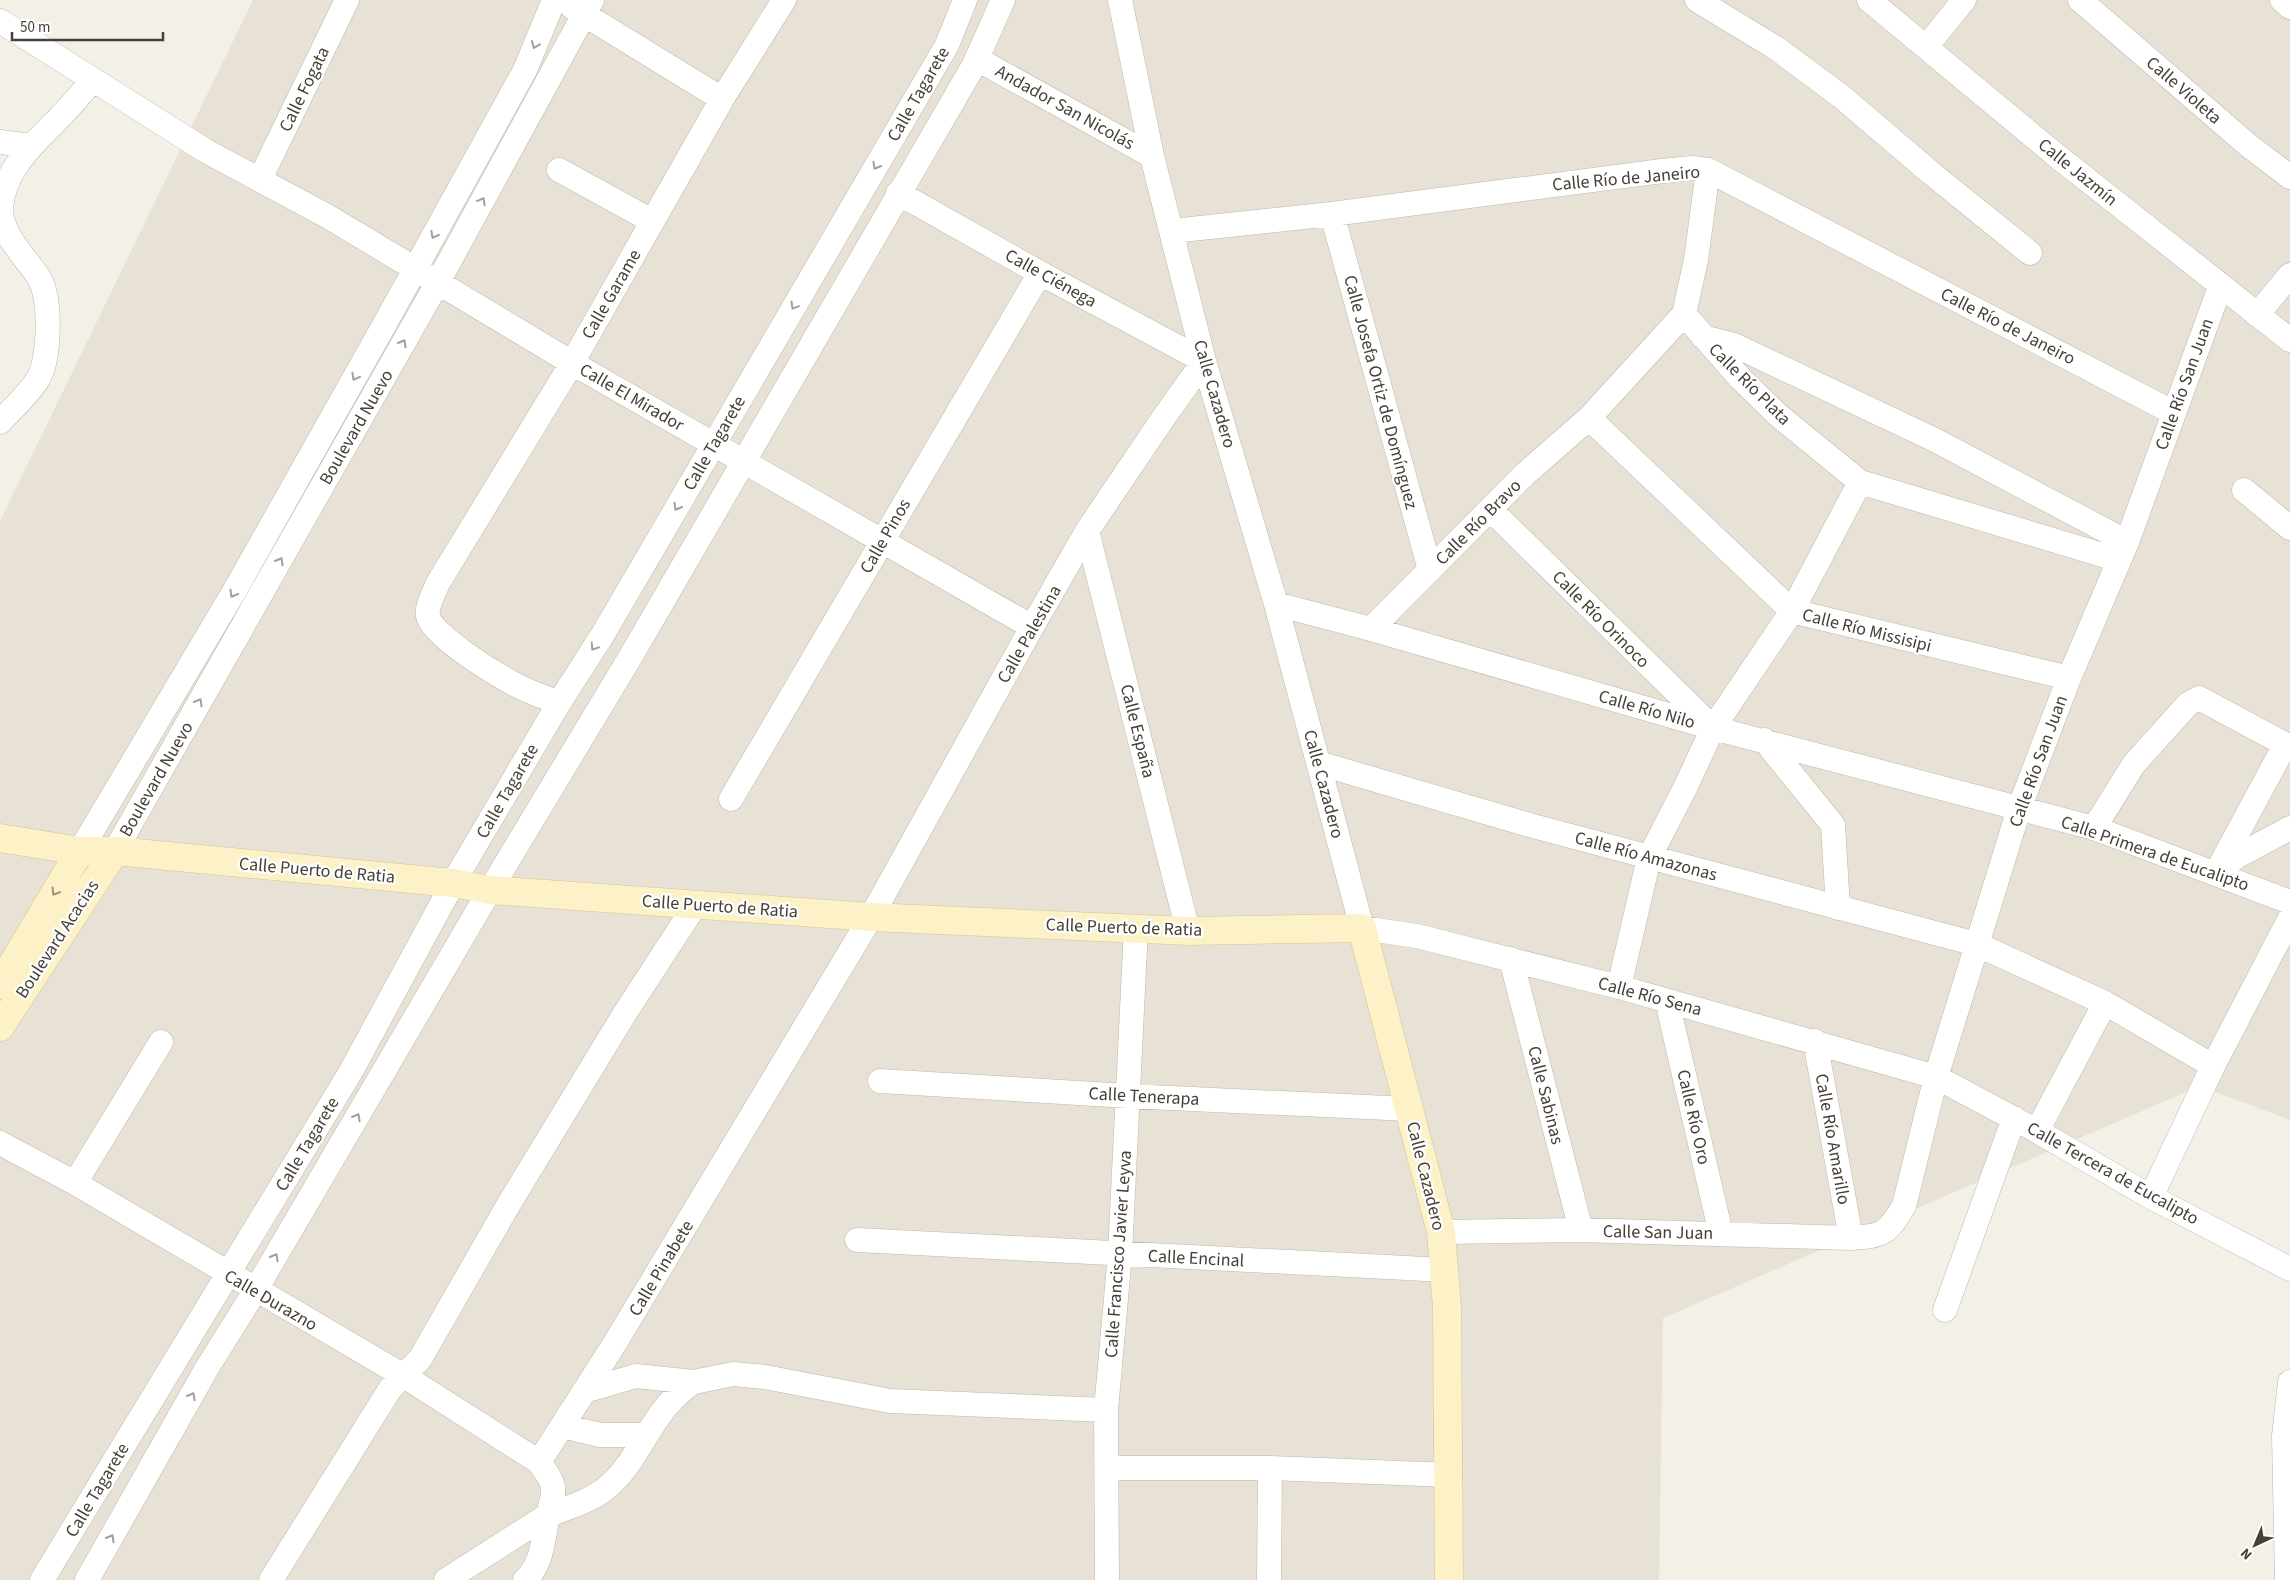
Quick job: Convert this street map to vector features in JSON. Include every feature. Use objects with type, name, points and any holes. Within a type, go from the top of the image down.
[{"type":"street","name":"Calle Fogata","points":[[260,179],[347,0]]},
{"type":"street","points":[[556,0],[589,7],[722,99]]},
{"type":"street","name":"Boulevard Nuevo","points":[[80,851],[235,590],[415,269],[525,70],[556,0]]},
{"type":"street","name":"Calle Garame","points":[[559,703],[515,685],[448,641],[434,628],[428,615],[438,583],[572,363],[722,99],[784,0]]},
{"type":"street","name":"Calle Tagarete","points":[[42,1580],[350,1073],[453,883],[559,703],[603,634],[947,45],[965,0]]},
{"type":"street","name":"Calle Tagarete","points":[[87,1580],[207,1368],[256,1291],[490,890],[628,661],[977,58],[1004,0]]},
{"type":"street","name":"Calle Cazadero","points":[[1120,0],[1152,156],[1204,361],[1276,604],[1441,1232],[1447,1308],[1450,1476],[1449,1580]]},
{"type":"street","points":[[1697,0],[1776,48],[1842,98],[2030,253]]},
{"type":"street","name":"Calle Jazmín","points":[[1869,0],[2220,287],[2290,340]]},
{"type":"street","points":[[1926,47],[1964,0]]},
{"type":"street","name":"Calle Violeta","points":[[2080,0],[2248,145],[2290,177]]},
{"type":"street","points":[[2282,0],[2290,7]]},
{"type":"street","name":"Boulevard Nuevo","points":[[115,851],[438,282],[589,7]]},
{"type":"street","name":"Calle El Mirador","points":[[0,21],[206,151],[260,179],[438,282],[572,363],[1032,627]]},
{"type":"street","name":"Andador San Nicolás","points":[[977,58],[1152,156]]},
{"type":"street","points":[[0,422],[28,393],[38,378],[45,360],[47,335],[45,292],[40,278],[16,248],[1,218],[1,207],[12,172],[30,146],[61,116],[93,80]]},
{"type":"street","points":[[0,142],[30,146]]},
{"type":"street","name":"Calle Río de Janeiro","points":[[1172,231],[1332,214],[1662,171],[1692,168],[1708,170],[2174,413]]},
{"type":"street","points":[[560,170],[652,222]]},
{"type":"street","points":[[1703,337],[1684,314],[1696,260],[1708,170]]},
{"type":"street","name":"Calle Ciénega","points":[[898,193],[1040,273],[1204,361]]},
{"type":"street","name":"Calle Josefa Ortiz de Domínguez","points":[[1332,214],[1430,570]]},
{"type":"street","name":"Calle Pinos","points":[[731,799],[1040,273]]},
{"type":"street","points":[[2257,315],[2290,275]]},
{"type":"street","name":"Calle Río San Juan","points":[[1874,1237],[1886,1231],[1904,1206],[1936,1077],[2019,809],[2069,678],[2123,551],[2220,287]]},
{"type":"street","name":"Calle Río Bravo","points":[[1371,629],[1524,475],[1589,418],[1684,314]]},
{"type":"street","name":"Calle Río Plata","points":[[1703,337],[1778,415],[1860,482],[2123,551]]},
{"type":"street","name":"Calle Río Plata","points":[[1703,337],[1734,345],[1935,440],[2123,551]]},
{"type":"street","name":"Calle Palestina","points":[[871,917],[1032,627],[1088,531],[1204,361]]},
{"type":"street","name":"Calle Río Missisipi","points":[[1589,418],[1792,611],[2069,678]]},
{"type":"street","points":[[1618,987],[1649,858],[1686,788],[1713,728],[1792,611],[1860,482]]},
{"type":"street","points":[[2244,490],[2290,528]]},
{"type":"street","name":"Calle Río Orinoco","points":[[1490,509],[1625,644],[1713,728]]},
{"type":"street","name":"Calle España","points":[[1088,531],[1188,931]]},
{"type":"street","name":"Calle Río Nilo","points":[[1276,604],[1371,629],[1713,728],[2019,809]]},
{"type":"street","points":[[2094,828],[2134,764],[2188,704],[2199,698],[2288,746],[2216,873]]},
{"type":"street","points":[[1764,740],[1833,825],[1838,908]]},
{"type":"street","name":"Calle Río Amazonas","points":[[1318,763],[1649,858],[1976,944],[2105,1003],[2213,1066]]},
{"type":"street","name":"Calle Primera de Eucalipto","points":[[2019,809],[2094,828],[2290,902]]},
{"type":"street","points":[[2216,873],[2236,857],[2290,828]]},
{"type":"street","name":"Calle Puerto de Ratia","points":[[0,838],[80,851],[115,851],[453,883],[490,890],[871,917],[1188,931],[1362,928]]},
{"type":"street","name":"Boulevard Acacias","points":[[0,985],[80,851]]},
{"type":"street","name":"Boulevard Acacias","points":[[0,1027],[115,851]]},
{"type":"street","points":[[271,1580],[390,1389],[420,1359],[510,1202],[620,1021],[696,904]]},
{"type":"street","name":"Calle Pinabete","points":[[539,1462],[635,1310],[871,917]]},
{"type":"street","points":[[2151,1197],[2213,1066],[2290,918]]},
{"type":"street","name":"Calle Francisco Javier Leyva","points":[[1108,1580],[1106,1410],[1120,1254],[1136,928]]},
{"type":"street","name":"Calle Río Sena","points":[[1362,928],[1417,936],[1511,959],[1815,1041],[1936,1077]]},
{"type":"street","name":"Calle Sabinas","points":[[1511,959],[1581,1230]]},
{"type":"street","name":"Calle Río Oro","points":[[1667,1001],[1721,1234]]},
{"type":"street","points":[[2037,1131],[2105,1003]]},
{"type":"street","name":"Calle Río Amarillo","points":[[1815,1041],[1851,1238]]},
{"type":"street","points":[[75,1183],[161,1042]]},
{"type":"street","points":[[350,1073],[374,1089]]},
{"type":"street","name":"Calle Tercera de Eucalipto","points":[[1936,1077],[2014,1118],[2151,1197],[2287,1261]]},
{"type":"street","name":"Calle Tenerapa","points":[[880,1081],[1128,1096],[1409,1109]]},
{"type":"street","points":[[1945,1310],[2014,1118]]},
{"type":"street","name":"Calle Durazno","points":[[0,1143],[75,1183],[227,1274],[404,1376],[539,1462]]},
{"type":"street","name":"Calle San Juan","points":[[1441,1232],[1581,1230],[1851,1238],[1874,1237]]},
{"type":"street","name":"Calle Encinal","points":[[857,1240],[1445,1270]]},
{"type":"street","points":[[584,1391],[636,1376],[694,1382],[733,1374],[765,1377],[890,1401],[1106,1410]]},
{"type":"street","points":[[446,1580],[548,1515],[592,1498],[612,1483],[667,1402],[680,1390],[694,1382]]},
{"type":"street","points":[[2287,1580],[2284,1436],[2290,1382]]},
{"type":"street","points":[[562,1426],[600,1434],[646,1435]]},
{"type":"street","points":[[525,1580],[531,1575],[539,1560],[553,1498],[553,1482],[539,1462]]},
{"type":"street","points":[[1107,1468],[1270,1468],[1450,1476]]},
{"type":"street","points":[[1269,1580],[1270,1468]]},
{"type":"shaded area","points":[[253,0],[2290,0],[2290,1120],[2200,1086],[1663,1318],[1659,1580],[0,1580],[0,521]]}]
